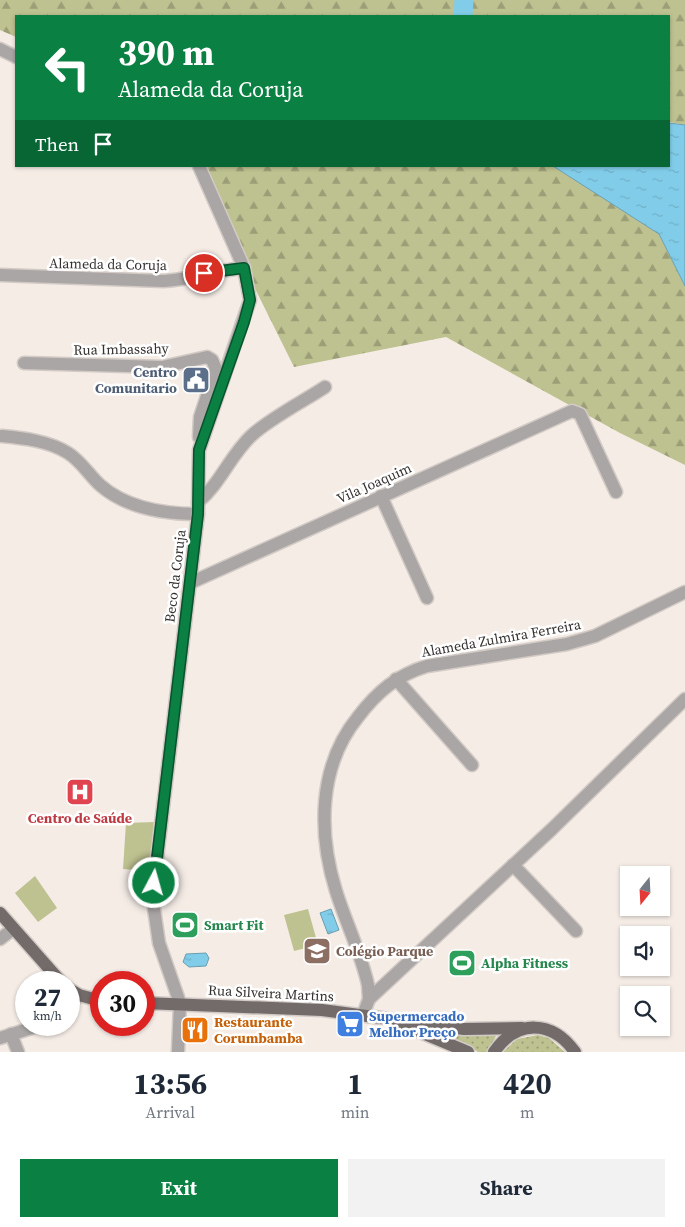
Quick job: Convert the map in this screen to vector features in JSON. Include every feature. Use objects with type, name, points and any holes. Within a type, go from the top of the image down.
[{"type":"main road","points":[[0,913],[50,971]]},
{"type":"main road","name":"Rua Silveira Martins","points":[[155,1003],[322,1010],[363,1015],[396,1022],[468,1052]]},
{"type":"main road","name":"Rua Silveira Martins","points":[[396,1022],[415,1021],[464,1029],[543,1027],[562,1036],[575,1052]]},
{"type":"main road","points":[[494,1052],[506,1037],[522,1028]]},
{"type":"street","points":[[0,49],[15,56]]},
{"type":"street","name":"Beco da Coruja","points":[[180,1003],[159,943],[153,902],[164,784],[198,508],[199,450],[250,300],[244,268],[199,167]]},
{"type":"street","name":"Alameda da Coruja","points":[[0,275],[163,281],[180,280],[226,269],[244,268]]},
{"type":"street","name":"Rua Imbassahy","points":[[24,363],[162,367],[201,356],[212,360],[216,369],[200,417],[199,450]]},
{"type":"street","points":[[2,436],[24,438],[68,453],[101,486],[121,499],[141,507],[165,512],[198,508],[230,460],[252,435],[325,386]]},
{"type":"street","name":"Vila Joaquim","points":[[190,583],[570,411],[575,410],[580,414],[616,492]]},
{"type":"street","points":[[381,496],[427,598]]},
{"type":"street","name":"Alameda Zulmira Ferreira","points":[[369,999],[365,972],[335,889],[327,844],[325,794],[331,761],[341,742],[367,705],[396,679],[427,666],[567,644],[586,638],[685,592]]},
{"type":"street","points":[[396,679],[472,765]]},
{"type":"street","name":"Alameda Zulmira Ferreira","points":[[363,1015],[369,999],[513,865],[685,699]]},
{"type":"street","points":[[513,865],[576,931]]},
{"type":"street","points":[[0,939],[13,929]]},
{"type":"street","points":[[178,1052],[180,1003]]},
{"type":"street","points":[[6,1036],[18,1052]]},
{"type":"green space","points":[[0,0],[685,0],[685,125],[670,122],[670,15],[15,15],[15,37],[0,30]]},
{"type":"green space","points":[[194,167],[555,167],[659,234],[685,286],[685,465],[620,433],[446,337],[294,367]]},
{"type":"green space","points":[[154,822],[150,871],[123,869],[126,823]]},
{"type":"green space","points":[[35,876],[57,908],[38,922],[15,893]]},
{"type":"green space","points":[[308,909],[318,945],[294,951],[284,915]]},
{"type":"green space","points":[[416,1027],[469,1035],[497,1034],[488,1052],[478,1052],[467,1045]]},
{"type":"green space","points":[[538,1035],[549,1038],[565,1052],[503,1052],[517,1039]]},
{"type":"water","points":[[670,123],[685,125],[685,286],[659,234],[555,167],[670,167]]},
{"type":"water","points":[[331,909],[339,930],[328,934],[320,913]]},
{"type":"water","points":[[206,953],[209,958],[206,966],[189,967],[183,962],[186,954]]},
{"type":"waterway","points":[[463,15],[464,0]]},
{"type":"place","name":"Centro Comunitario","points":[[196,380]]},
{"type":"place","name":"Centro de Saúde","points":[[80,792]]},
{"type":"place","name":"Smart Fit","points":[[185,925]]},
{"type":"place","name":"Colégio Parque","points":[[317,951]]},
{"type":"place","name":"Alpha Fitness","points":[[462,963]]},
{"type":"place","name":"Supermercado Melhor Preço","points":[[350,1024]]},
{"type":"place","name":"Restaurante Corumbamba","points":[[195,1030]]},
{"type":"route","points":[[154,883],[164,784],[198,514],[199,450],[231,361],[250,300],[244,268],[204,273]]}]
